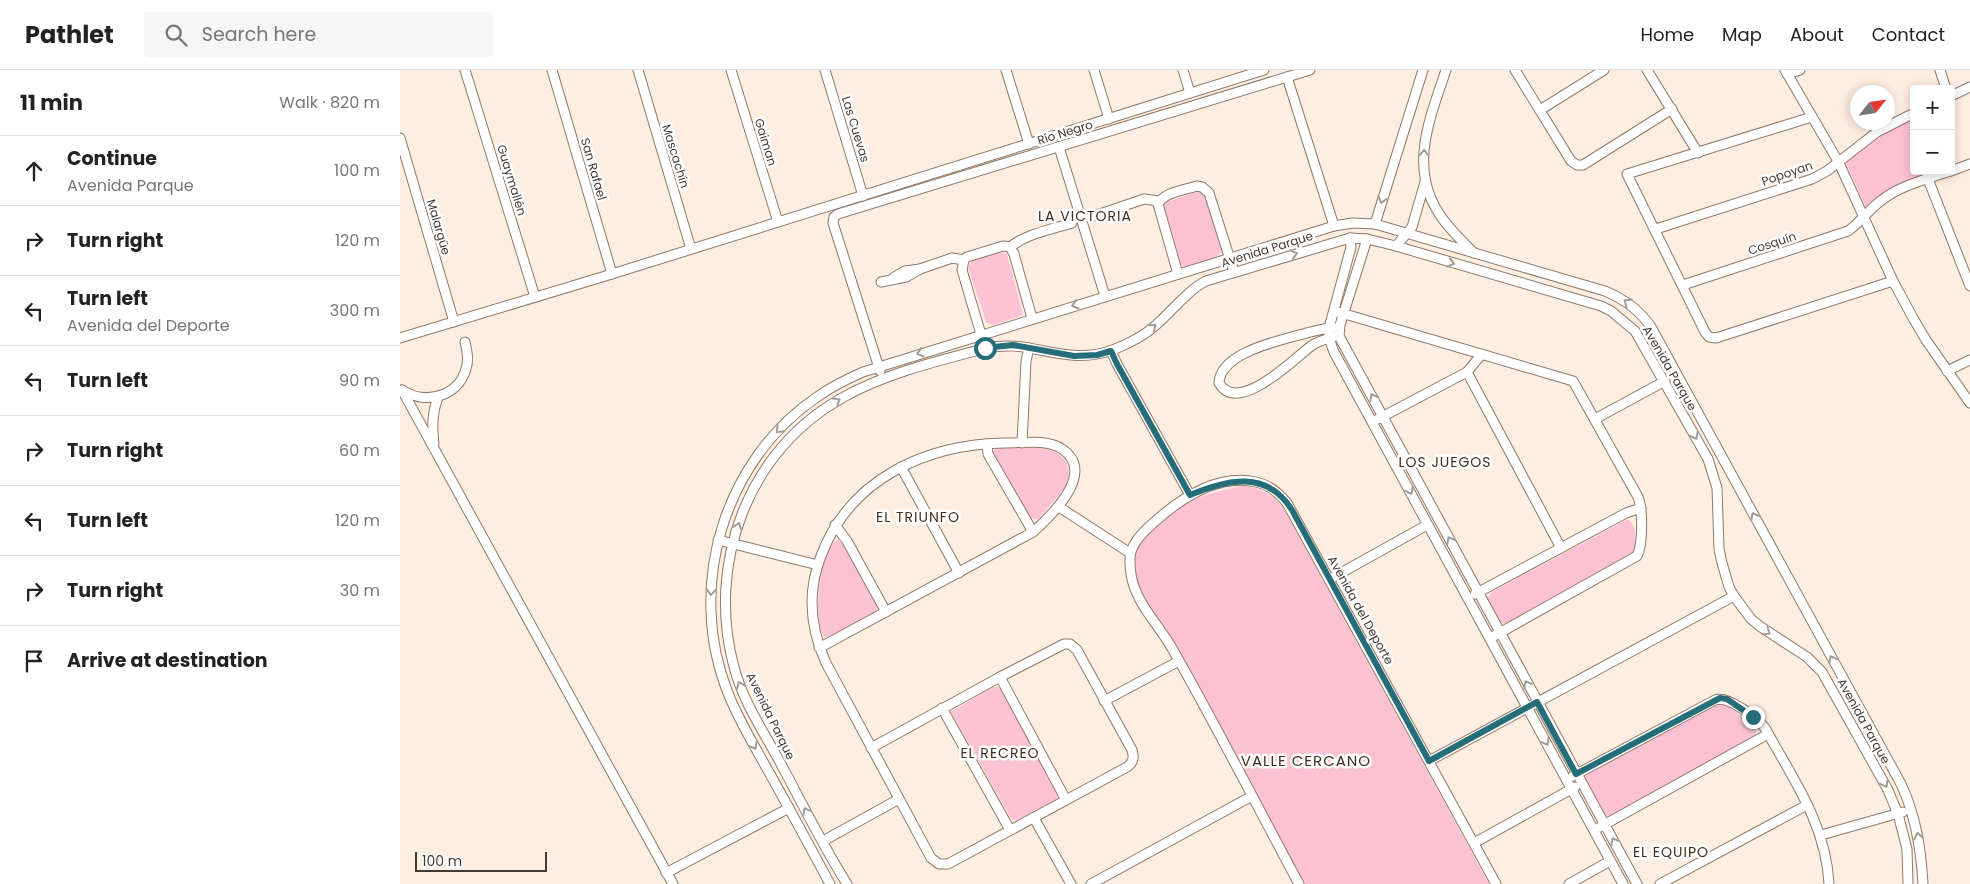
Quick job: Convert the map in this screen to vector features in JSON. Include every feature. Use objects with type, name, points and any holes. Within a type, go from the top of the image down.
[{"type":"street","name":"Guaymallén","points":[[465,70],[535,297]]},
{"type":"street","name":"San Rafael","points":[[552,70],[612,274]]},
{"type":"street","name":"Mascachín","points":[[638,70],[691,249]]},
{"type":"street","name":"Gaiman","points":[[731,70],[778,222]]},
{"type":"street","name":"Las Cuevas","points":[[826,70],[863,196]]},
{"type":"street","points":[[1006,70],[1028,144]]},
{"type":"street","points":[[1094,70],[1109,118]]},
{"type":"street","points":[[1183,70],[1190,93]]},
{"type":"street","name":"Río Negro","points":[[400,338],[612,274],[1264,70]]},
{"type":"street","name":"Río Negro","points":[[878,366],[833,222],[834,217],[838,214],[1310,70]]},
{"type":"street","points":[[1375,224],[1423,70]]},
{"type":"street","points":[[1446,70],[1425,134],[1423,158],[1431,199],[1440,215],[1476,255]]},
{"type":"street","points":[[1515,70],[1571,161],[1577,165],[1583,165],[1672,109]]},
{"type":"street","points":[[1540,110],[1604,70]]},
{"type":"street","points":[[1647,70],[1698,153]]},
{"type":"street","points":[[1800,70],[1786,72],[1839,163],[1894,281],[1926,340],[1970,404]]},
{"type":"street","points":[[1940,70],[1945,85]]},
{"type":"street","points":[[1286,77],[1334,226]]},
{"type":"street","points":[[1955,94],[1970,87]]},
{"type":"street","name":"Popoyan","points":[[1656,229],[1812,179],[1839,163],[1877,132],[1910,115]]},
{"type":"street","points":[[1812,117],[1627,174],[1709,337],[1716,338],[1894,281]]},
{"type":"street","name":"Malargüe","points":[[400,138],[454,322]]},
{"type":"street","points":[[1059,147],[1105,296]]},
{"type":"street","name":"Cosquín","points":[[1955,170],[1970,164]]},
{"type":"street","name":"Cosquín","points":[[1683,285],[1848,231],[1859,223],[1881,200],[1893,192],[1940,175]]},
{"type":"street","points":[[1396,246],[1408,234],[1417,214],[1426,176]]},
{"type":"street","points":[[1928,179],[1970,286]]},
{"type":"street","points":[[1094,216],[1144,199],[1159,200],[1165,196],[1197,186],[1206,189],[1209,193],[1234,272]]},
{"type":"street","points":[[1159,200],[1159,210],[1178,274]]},
{"type":"street","points":[[985,348],[962,270],[964,260],[968,256],[1003,246],[1010,247],[1022,238],[1040,233],[1048,233],[1072,223]]},
{"type":"street","name":"Avenida Parque","points":[[830,884],[740,720],[721,674],[712,625],[710,598],[718,540],[733,496],[753,460],[785,423],[815,398],[845,380],[878,366],[1334,226],[1353,223],[1375,224],[1476,255],[1605,291],[1620,297],[1643,315],[1895,772],[1911,810],[1920,843],[1923,884]]},
{"type":"street","points":[[1350,238],[1351,247],[1329,328],[1329,338],[1334,352],[1623,884]]},
{"type":"street","name":"Avenida Parque","points":[[847,884],[747,702],[734,668],[726,622],[726,583],[732,544],[740,519],[759,478],[787,441],[826,408],[882,379],[985,348],[1004,345],[1074,356],[1097,355],[1111,351],[1149,331],[1201,284],[1234,272],[1350,238],[1367,239],[1396,246],[1611,311],[1635,331],[1708,459],[1714,475],[1719,503],[1720,548],[1726,576],[1734,596],[1751,619],[1807,656],[1822,672],[1888,790],[1898,814],[1907,849],[1908,884]]},
{"type":"street","points":[[1367,239],[1339,332],[1310,347],[1271,379],[1254,388],[1235,393],[1226,390],[1219,383],[1220,375],[1224,370],[1249,351],[1279,340],[1329,328],[1339,332],[1537,702],[1637,884]]},
{"type":"street","points":[[1010,247],[1014,254],[1032,318]]},
{"type":"street","points":[[881,282],[893,278],[906,277],[920,269],[952,258],[964,260]]},
{"type":"street","points":[[1960,261],[1970,258]]},
{"type":"street","points":[[1492,275],[1496,260]]},
{"type":"street","points":[[1334,311],[1573,381],[1638,497],[1641,508],[1640,548],[1637,556],[1490,638]]},
{"type":"street","points":[[401,389],[410,395],[424,399],[438,397],[450,391],[460,382],[466,369],[468,355],[465,342]]},
{"type":"street","points":[[1022,443],[1026,361],[1029,348]]},
{"type":"street","points":[[1111,351],[1190,495]]},
{"type":"street","points":[[1373,422],[1467,372],[1481,355]]},
{"type":"street","points":[[1947,371],[1970,360]]},
{"type":"street","points":[[878,366],[882,379]]},
{"type":"street","points":[[1467,372],[1561,548]]},
{"type":"street","points":[[1594,419],[1665,381]]},
{"type":"street","points":[[401,389],[673,884]]},
{"type":"street","points":[[434,449],[432,422],[433,410],[438,397]]},
{"type":"street","points":[[819,648],[1033,532],[1058,507],[1066,495],[1074,478],[1075,471],[1071,458],[1061,448],[1054,445],[1022,443],[988,444],[946,450],[901,467],[866,489],[835,525],[818,565],[812,595],[813,622],[819,648],[871,748],[931,858],[939,864],[948,864],[1034,818],[1127,767],[1133,760],[1132,750],[1077,650],[1070,644],[1059,646],[871,748]]},
{"type":"street","points":[[988,444],[988,454],[1033,532]]},
{"type":"street","points":[[901,467],[959,573]]},
{"type":"street","name":"Avenida del Deporte","points":[[1130,553],[1147,529],[1162,515],[1190,495],[1219,484],[1245,481],[1261,483],[1274,490],[1287,503],[1330,578],[1496,884]]},
{"type":"street","points":[[1058,507],[1130,553],[1130,573],[1136,592],[1179,661],[1299,884]]},
{"type":"street","points":[[1468,598],[1626,513],[1641,508]]},
{"type":"street","points":[[835,525],[848,541],[886,612]]},
{"type":"street","points":[[1330,578],[1428,525]]},
{"type":"street","points":[[718,540],[818,565]]},
{"type":"street","points":[[1429,761],[1734,596]]},
{"type":"street","points":[[1104,701],[1179,661]]},
{"type":"street","points":[[1000,677],[1066,800]]},
{"type":"street","points":[[1566,780],[1720,698],[1727,699],[1757,720],[1768,734],[1807,805],[1821,836],[1829,884]]},
{"type":"street","points":[[942,708],[1010,830]]},
{"type":"street","points":[[1593,830],[1768,734]]},
{"type":"street","points":[[1474,843],[1582,784]]},
{"type":"street","points":[[1091,884],[1252,796]]},
{"type":"street","points":[[823,841],[899,799]]},
{"type":"street","points":[[1660,884],[1807,805]]},
{"type":"street","points":[[666,873],[789,808]]},
{"type":"street","points":[[1821,836],[1911,810]]},
{"type":"street","points":[[1034,818],[1070,884]]},
{"type":"street","points":[[1569,884],[1610,861]]},
{"type":"shaded area","points":[[1910,121],[1910,175],[1924,175],[1890,190],[1874,201],[1867,209],[1845,162],[1890,130],[1895,130],[1895,128]]},
{"type":"shaded area","points":[[1199,191],[1204,195],[1222,250],[1218,256],[1187,267],[1183,266],[1180,262],[1164,205],[1167,202]]},
{"type":"shaded area","points":[[1000,252],[1007,254],[1023,314],[993,325],[986,322],[968,267],[973,260]]},
{"type":"shaded area","points":[[1026,447],[1048,449],[1064,459],[1068,468],[1066,485],[1038,519],[1029,518],[994,457],[993,452],[996,448]]},
{"type":"shaded area","points":[[1242,486],[1255,488],[1266,493],[1284,509],[1489,884],[1303,884],[1142,598],[1134,571],[1136,553],[1141,544],[1154,527],[1171,513],[1200,497]]},
{"type":"shaded area","points":[[1628,519],[1633,526],[1636,536],[1632,555],[1510,622],[1504,624],[1497,619],[1487,599],[1492,592]]},
{"type":"shaded area","points":[[838,540],[844,546],[877,608],[874,614],[829,637],[824,636],[820,628],[818,615],[819,585],[826,556],[831,545]]},
{"type":"shaded area","points":[[993,687],[1002,689],[1058,797],[1056,800],[1017,820],[1013,820],[1010,817],[951,712]]},
{"type":"shaded area","points":[[1723,703],[1753,724],[1756,728],[1756,735],[1614,815],[1610,816],[1602,813],[1585,781],[1585,777],[1590,772],[1716,704]]},
{"type":"district","name":"LA VICTORIA","points":[[1085,216]]},
{"type":"district","name":"LOS JUEGOS","points":[[1445,462]]},
{"type":"district","name":"EL TRIUNFO","points":[[918,517]]},
{"type":"district","name":"EL RECREO","points":[[1000,753]]},
{"type":"district","name":"VALLE CERCANO","points":[[1306,760]]},
{"type":"district","name":"EL EQUIPO","points":[[1671,852]]},
{"type":"route","points":[[985,348],[1013,345],[1064,356],[1097,355],[1111,351],[1190,495],[1219,484],[1245,481],[1266,485],[1281,496],[1292,510],[1429,761],[1537,702],[1576,774],[1720,698],[1727,699],[1753,717]]}]
